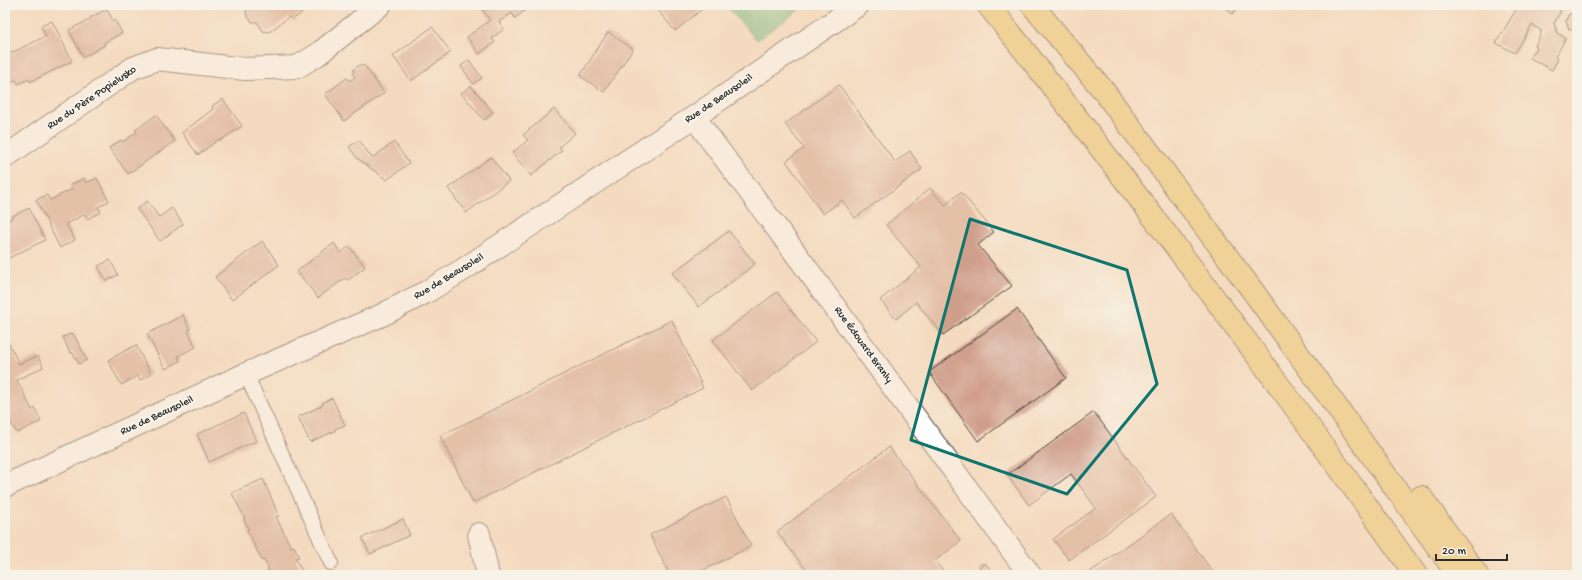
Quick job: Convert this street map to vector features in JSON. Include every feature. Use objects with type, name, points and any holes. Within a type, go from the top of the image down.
[{"type":"highway","points":[[988,5],[1177,246],[1300,413],[1416,575]]},
{"type":"highway","points":[[1032,5],[1103,90],[1255,294],[1458,575]]},
{"type":"highway","points":[[1103,90],[1162,146],[1477,575]]},
{"type":"street","name":"Rue du Père Popielusko","points":[[5,157],[134,68],[157,59],[245,69],[297,67],[317,55],[380,5]]},
{"type":"street","name":"Rue de Beausoleil","points":[[5,486],[246,374],[382,315],[428,291],[461,271],[694,117],[858,5]]},
{"type":"street","name":"Rue Édouard Branly","points":[[694,117],[796,254],[1030,575]]},
{"type":"street","points":[[479,534],[488,575]]},
{"type":"lane","points":[[246,374],[331,563]]},
{"type":"highlighted area","points":[[970,219],[1127,270],[1157,384],[1067,494],[911,440]]},
{"type":"green space","points":[[725,5],[806,5],[757,40]]},
{"type":"building","points":[[253,5],[308,5],[304,8],[306,10],[292,20],[289,17],[269,32],[263,31],[257,22],[252,22],[246,14],[247,9]]},
{"type":"building","points":[[486,5],[522,5],[526,10],[515,18],[512,13],[499,22],[504,29],[492,38],[495,42],[479,54],[467,37],[490,20],[481,8]]},
{"type":"building","points":[[660,5],[707,5],[675,31],[656,8]]},
{"type":"building","points":[[1224,5],[1243,5],[1232,14]]},
{"type":"building","points":[[1519,5],[1552,5],[1561,11],[1554,23],[1557,33],[1566,38],[1555,57],[1558,59],[1552,70],[1530,58],[1537,48],[1535,46],[1541,34],[1541,30],[1532,25],[1515,53],[1496,43]]},
{"type":"building","points":[[107,9],[113,21],[115,20],[122,33],[104,43],[105,45],[83,57],[69,30]]},
{"type":"building","points":[[1575,12],[1577,13],[1577,31],[1569,29],[1566,21],[1568,15]]},
{"type":"building","points":[[52,21],[72,61],[30,82],[29,79],[18,84],[16,80],[5,85],[5,56],[46,36],[41,26]]},
{"type":"building","points":[[432,27],[451,52],[411,81],[393,56]]},
{"type":"building","points":[[608,32],[633,49],[604,92],[580,76]]},
{"type":"building","points":[[469,60],[482,78],[473,84],[461,66]]},
{"type":"building","points":[[360,65],[365,66],[384,93],[344,121],[325,94],[347,78],[350,81],[355,77],[353,74],[354,69]]},
{"type":"building","points":[[839,85],[895,162],[910,151],[922,169],[855,218],[842,200],[823,214],[786,161],[804,148],[785,124]]},
{"type":"building","points":[[471,86],[493,112],[484,120],[461,93]]},
{"type":"building","points":[[223,99],[242,126],[220,141],[219,139],[198,155],[182,133],[213,109],[212,106]]},
{"type":"building","points":[[554,109],[575,133],[559,147],[562,150],[531,176],[512,153],[528,140],[523,135]]},
{"type":"building","points":[[156,115],[175,141],[128,174],[109,148],[121,140],[123,142],[137,132],[135,130]]},
{"type":"building","points":[[359,140],[372,158],[394,142],[409,163],[387,180],[357,158],[349,147]]},
{"type":"building","points":[[491,157],[509,181],[466,213],[448,188]]},
{"type":"building","points":[[84,178],[86,183],[97,178],[109,201],[98,207],[101,212],[87,219],[85,214],[66,224],[75,240],[60,248],[36,200],[47,195],[50,200],[72,189],[70,185]]},
{"type":"building","points":[[930,188],[945,205],[961,192],[994,232],[978,245],[1012,286],[943,335],[916,302],[896,319],[880,300],[921,267],[886,225]]},
{"type":"building","points":[[147,201],[159,217],[172,208],[183,224],[160,241],[137,209]]},
{"type":"building","points":[[29,208],[45,240],[5,260],[5,222],[11,219],[11,217]]},
{"type":"building","points":[[729,231],[755,264],[699,307],[672,273]]},
{"type":"building","points":[[262,241],[279,265],[232,300],[215,277]]},
{"type":"building","points":[[334,243],[341,253],[349,246],[365,267],[348,280],[345,278],[318,298],[297,271]]},
{"type":"building","points":[[110,260],[118,275],[106,281],[98,266]]},
{"type":"building","points":[[777,292],[816,342],[752,391],[713,340]]},
{"type":"building","points":[[1017,309],[1066,378],[978,441],[929,372]]},
{"type":"building","points":[[183,315],[190,330],[188,331],[196,347],[178,356],[180,361],[165,369],[147,334]]},
{"type":"building","points":[[672,320],[703,388],[473,503],[440,436]]},
{"type":"building","points":[[73,333],[87,360],[79,364],[72,352],[70,353],[63,337]]},
{"type":"building","points":[[5,336],[19,364],[38,356],[43,367],[17,380],[32,410],[35,408],[41,421],[17,433],[5,413]]},
{"type":"building","points":[[136,345],[151,374],[140,380],[138,376],[121,385],[108,360]]},
{"type":"building","points":[[332,398],[345,425],[310,442],[298,417],[323,405],[322,403]]},
{"type":"building","points":[[1094,412],[1156,497],[1069,560],[1053,539],[1096,508],[1071,474],[1029,505],[1007,475]]},
{"type":"building","points":[[244,413],[256,441],[209,462],[197,434]]},
{"type":"building","points":[[889,447],[961,541],[935,561],[946,575],[810,575],[777,532]]},
{"type":"building","points":[[263,479],[279,516],[276,517],[291,547],[294,546],[299,557],[295,558],[304,575],[266,575],[265,572],[269,570],[264,560],[262,561],[247,530],[249,529],[244,520],[245,519],[232,493]]},
{"type":"building","points":[[726,497],[751,546],[694,575],[670,575],[650,535]]},
{"type":"building","points":[[1171,514],[1215,575],[1086,575]]},
{"type":"building","points":[[403,519],[410,535],[370,554],[362,538]]},
{"type":"building","points":[[985,563],[991,570],[985,575],[979,567]]}]
